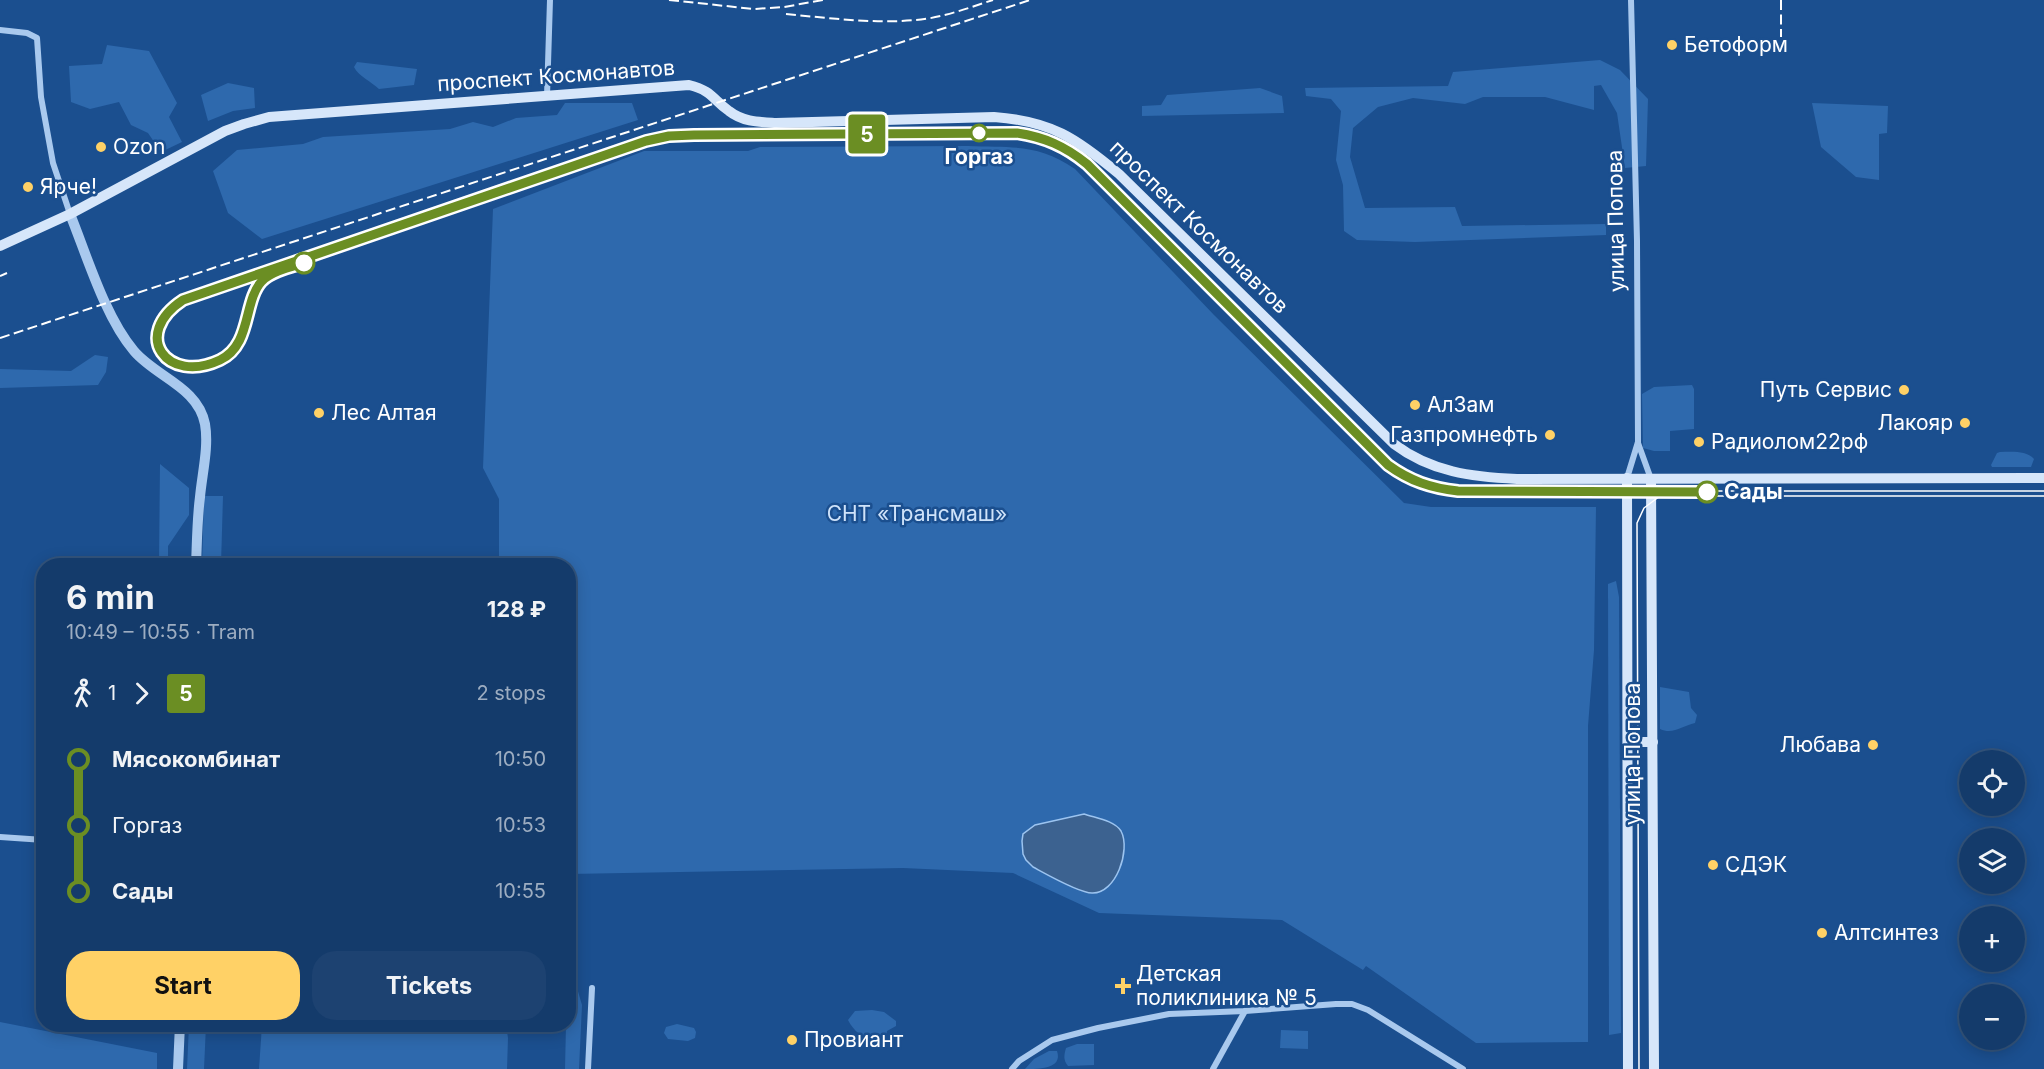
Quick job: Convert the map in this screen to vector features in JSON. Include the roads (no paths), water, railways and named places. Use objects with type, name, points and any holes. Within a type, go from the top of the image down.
[{"type":"main road","name":"проспект Космонавтов","points":[[0,246],[70,214],[225,131],[268,117],[689,86],[701,88],[711,94],[728,111],[752,122],[994,117],[1016,119],[1050,127],[1084,146],[1119,174],[1394,444],[1421,462],[1438,468],[1481,477],[2044,478]]},
{"type":"main road","name":"улица Попова","points":[[1627,478],[1628,1069]]},
{"type":"main road","name":"улица Попова","points":[[1651,478],[1654,1069]]},
{"type":"main road","points":[[1628,742],[1653,742]]},
{"type":"street","points":[[547,97],[550,0]]},
{"type":"street","name":"улица Попова","points":[[1627,478],[1638,442],[1637,241],[1631,0]]},
{"type":"street","points":[[0,30],[27,33],[37,38],[41,97],[52,163],[106,303],[126,341],[148,365],[194,399],[200,410],[205,424],[206,438],[198,514],[196,558]]},
{"type":"street","name":"улица Попова","points":[[1638,442],[1651,478]]},
{"type":"street","points":[[0,837],[36,839]]},
{"type":"street","points":[[588,1069],[592,987]]},
{"type":"street","points":[[1012,1069],[1019,1060],[1052,1041],[1098,1028],[1169,1014],[1352,1004],[1387,1020],[1463,1069]]},
{"type":"street","points":[[1213,1069],[1245,1011]]},
{"type":"street","points":[[178,1069],[180,1032]]},
{"type":"tram line","points":[[2044,491],[1458,491],[1421,483],[1388,465],[1087,164],[1054,143],[1017,133],[694,135],[646,141],[183,300],[167,314],[159,328],[157,342],[162,354],[172,362],[186,367],[202,367],[221,360],[230,353],[242,335],[251,302],[264,279],[647,146],[670,141],[694,140],[1016,138],[1052,148],[1084,167],[1385,468],[1420,487],[1457,496],[2044,496]]},
{"type":"tram line","name":"5","points":[[304,263],[262,281],[255,293],[246,325],[238,342],[233,351],[221,360],[205,366],[191,367],[175,364],[165,358],[159,348],[157,337],[159,325],[169,309],[183,300],[646,141],[669,136],[694,135],[1017,133],[1050,140],[1087,164],[1388,465],[1409,478],[1424,485],[1458,491],[1707,492]]},
{"type":"tram line","points":[[1639,1069],[1637,523],[1644,508],[1660,496]]},
{"type":"railway","points":[[669,0],[754,9],[784,7],[823,0]]},
{"type":"railway","points":[[786,14],[867,21],[916,20],[945,15],[993,0]]},
{"type":"railway","points":[[0,338],[1030,0]]},
{"type":"railway","points":[[1781,0],[1781,37]]},
{"type":"railway","points":[[0,276],[7,273]]},
{"type":"place","name":"Бетоформ","points":[[1672,45]]},
{"type":"place","name":"Горгаз","points":[[979,133]]},
{"type":"place","name":"Ozon","points":[[101,147]]},
{"type":"place","name":"Ярче!","points":[[28,187]]},
{"type":"place","name":"Путь Сервис","points":[[1904,390]]},
{"type":"place","name":"АлЗам","points":[[1415,405]]},
{"type":"place","name":"Лес Алтая","points":[[319,413]]},
{"type":"place","name":"Лакояр","points":[[1965,423]]},
{"type":"place","name":"Газпромнефть","points":[[1550,435]]},
{"type":"place","name":"Радиолом22рф","points":[[1699,442]]},
{"type":"place","name":"Сады","points":[[1707,492]]},
{"type":"place","name":"Любава","points":[[1873,745]]},
{"type":"place","name":"СДЭК","points":[[1713,865]]},
{"type":"place","name":"Алтсинтез","points":[[1822,933]]},
{"type":"place","name":"Детская поликлиника № 5","points":[[1123,986]]},
{"type":"place","name":"Провиант","points":[[792,1040]]},
{"type":"park label","name":"СНТ «Трансмаш»","points":[[917,514]]}]
